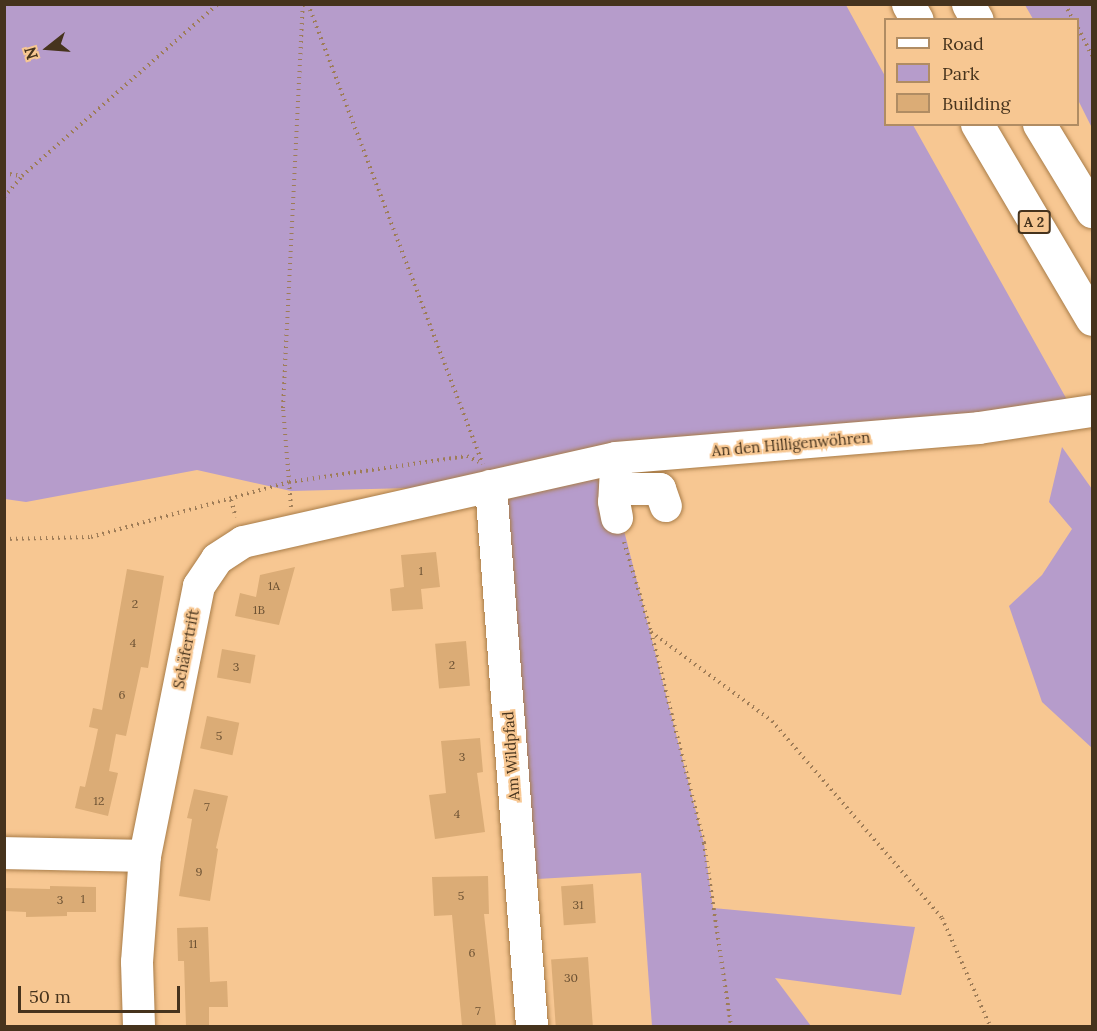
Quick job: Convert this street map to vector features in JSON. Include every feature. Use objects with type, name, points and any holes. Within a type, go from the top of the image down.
[{"type":"highway","points":[[908,4],[916,18]]},
{"type":"highway","points":[[968,4],[976,18]]},
{"type":"highway","name":"A 2","points":[[978,126],[1092,319]]},
{"type":"highway","points":[[1040,126],[1092,211]]},
{"type":"street","name":"An den Hilligenwöhren","points":[[487,475],[616,458],[979,428],[1084,412]]},
{"type":"street","points":[[616,458],[616,504],[660,489],[666,506]]},
{"type":"street","name":"Schäfertrift","points":[[139,1026],[137,962],[145,856],[199,586],[218,559],[243,542],[487,475]]},
{"type":"street","name":"Am Wildpfad","points":[[487,475],[532,1026]]},
{"type":"street","points":[[4,853],[145,856]]},
{"type":"path","points":[[4,197],[22,176],[218,4]]},
{"type":"path","points":[[293,530],[283,408],[303,4]]},
{"type":"path","points":[[308,4],[487,475]]},
{"type":"path","points":[[1065,4],[1072,18]]},
{"type":"path","points":[[1079,32],[1092,56]]},
{"type":"path","points":[[4,173],[22,176]]},
{"type":"path","points":[[4,538],[90,537],[289,482],[467,456],[487,475]]},
{"type":"path","points":[[616,504],[704,843],[731,1026]]},
{"type":"path","points":[[651,632],[771,721],[942,918],[990,1026]]},
{"type":"green space","points":[[4,5],[846,5],[884,74],[884,126],[914,126],[1075,414],[633,457],[620,515],[704,843],[713,908],[915,927],[901,995],[775,978],[811,1026],[652,1026],[641,873],[520,880],[490,486],[291,491],[197,470],[26,502],[5,499]]},
{"type":"green space","points":[[1025,5],[1092,5],[1092,128],[1079,102],[1079,18],[1032,18]]},
{"type":"green space","points":[[1062,447],[1092,489],[1092,748],[1042,702],[1009,606],[1042,575],[1072,529],[1049,502]]},
{"type":"building","points":[[436,552],[440,587],[421,589],[423,609],[392,611],[390,589],[404,587],[401,555]]},
{"type":"building","points":[[295,567],[279,625],[235,616],[240,593],[256,597],[260,575]]},
{"type":"building","points":[[127,569],[164,576],[148,668],[141,667],[126,736],[116,734],[109,771],[118,773],[108,816],[75,808],[80,786],[85,787],[94,748],[98,729],[89,727],[93,708],[102,710]]},
{"type":"building","points":[[466,641],[470,686],[439,689],[435,644]]},
{"type":"building","points":[[222,649],[255,655],[250,683],[217,678]]},
{"type":"building","points":[[207,716],[239,723],[232,755],[200,748]]},
{"type":"building","points":[[480,738],[483,772],[477,773],[485,832],[435,839],[429,795],[446,793],[441,741]]},
{"type":"building","points":[[194,789],[228,796],[216,848],[218,849],[210,901],[179,896],[192,819],[187,818]]},
{"type":"building","points":[[488,876],[489,914],[484,914],[496,1026],[462,1026],[452,915],[434,916],[432,877]]},
{"type":"building","points":[[593,884],[596,923],[564,925],[561,886]]},
{"type":"building","points":[[50,886],[96,887],[96,912],[67,912],[67,916],[26,917],[26,912],[4,911],[4,888],[50,889]]},
{"type":"building","points":[[208,927],[210,982],[227,981],[228,1007],[209,1007],[209,1026],[186,1026],[184,961],[178,961],[177,928]]},
{"type":"building","points":[[588,957],[593,1026],[556,1026],[551,960]]}]
